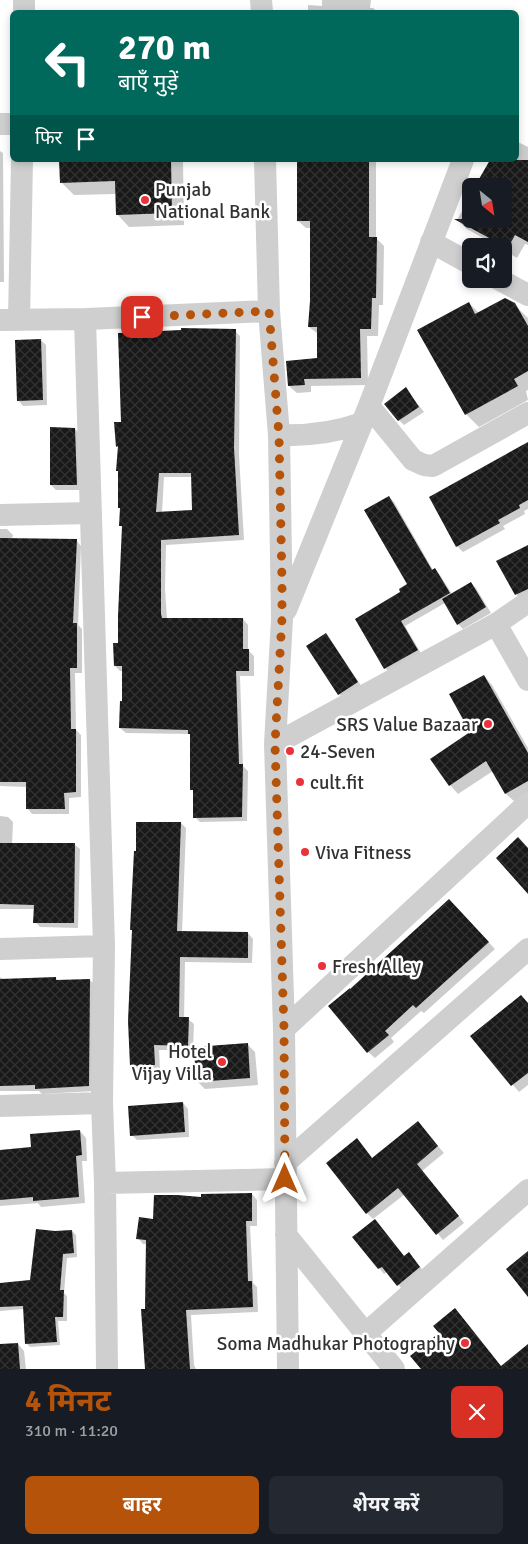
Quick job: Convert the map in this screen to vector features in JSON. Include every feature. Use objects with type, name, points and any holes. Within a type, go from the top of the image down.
[{"type":"street","points":[[22,162],[10,320],[85,319],[269,311]]},
{"type":"street","points":[[265,162],[269,311],[279,436],[282,618],[275,744],[284,1029],[288,1369]]},
{"type":"street","points":[[282,618],[366,415],[462,162]]},
{"type":"street","points":[[431,242],[462,259]]},
{"type":"street","points":[[512,286],[528,295]]},
{"type":"street","points":[[85,319],[104,946],[102,1103],[106,1183],[107,1369]]},
{"type":"street","points":[[366,415],[413,460],[424,465],[433,466],[528,413]]},
{"type":"street","points":[[279,436],[321,434],[366,415]]},
{"type":"street","points":[[0,515],[91,514]]},
{"type":"street","points":[[275,744],[496,624],[528,602]]},
{"type":"street","points":[[496,624],[528,680]]},
{"type":"street","points":[[284,1029],[528,803]]},
{"type":"street","points":[[0,949],[104,946]]},
{"type":"street","points":[[106,1183],[285,1171],[528,949]]},
{"type":"street","points":[[0,1106],[102,1103]]},
{"type":"street","points":[[365,1334],[528,1190]]},
{"type":"street","points":[[286,1235],[394,1369]]},
{"type":"building","points":[[519,160],[528,160],[528,242],[515,235],[512,240],[512,238],[489,238],[471,228],[512,228],[512,178],[480,178],[489,162],[519,162]]},
{"type":"building","points":[[59,162],[171,162],[172,213],[116,215],[115,181],[60,183]]},
{"type":"building","points":[[297,162],[369,162],[369,237],[377,237],[376,298],[372,298],[371,329],[360,329],[361,378],[304,379],[305,385],[288,386],[286,361],[317,358],[317,327],[308,327],[310,301],[310,221],[297,221]]},
{"type":"building","points":[[454,219],[462,219],[462,223]]},
{"type":"building","points":[[505,298],[515,303],[528,326],[528,371],[514,379],[518,386],[465,415],[417,330],[469,302],[475,314]]},
{"type":"building","points":[[181,328],[236,329],[234,448],[239,535],[161,540],[161,614],[162,618],[243,618],[243,649],[249,649],[249,671],[236,671],[239,764],[243,764],[242,817],[193,818],[193,790],[190,790],[190,734],[188,734],[188,730],[119,728],[120,701],[122,701],[122,666],[114,666],[113,643],[118,643],[122,526],[119,526],[118,471],[116,471],[118,446],[116,447],[114,422],[121,422],[118,333],[181,330]],"holes":[[[159,473],[191,473],[192,510],[156,512]]]},
{"type":"building","points":[[41,339],[43,400],[17,401],[15,340]]},
{"type":"building","points":[[406,387],[419,407],[398,421],[384,404]]},
{"type":"building","points":[[50,427],[75,428],[77,485],[50,485]]},
{"type":"building","points":[[528,442],[528,500],[519,505],[520,508],[498,520],[500,523],[456,547],[429,497]]},
{"type":"building","points":[[389,496],[432,570],[435,568],[450,593],[401,621],[418,650],[384,669],[355,619],[400,592],[399,589],[407,584],[364,510]]},
{"type":"building","points":[[0,538],[77,539],[73,623],[77,623],[77,668],[70,668],[71,729],[76,729],[76,792],[64,793],[65,809],[26,809],[26,782],[0,782]]},
{"type":"building","points":[[528,545],[528,589],[515,595],[496,561]]},
{"type":"building","points":[[471,582],[486,607],[457,625],[442,599]]},
{"type":"building","points":[[326,633],[358,682],[338,695],[306,646]]},
{"type":"building","name":"SRS Value Bazaar","points":[[484,675],[528,753],[528,781],[505,794],[486,761],[449,786],[430,759],[470,732],[449,694]]},
{"type":"building","points":[[136,822],[181,822],[177,931],[248,932],[248,958],[180,957],[179,1017],[189,1017],[188,1046],[154,1045],[155,1065],[130,1066],[128,1021],[132,930],[130,930],[134,851],[136,851]]},
{"type":"building","points":[[518,837],[528,848],[528,894],[496,858]]},
{"type":"building","points":[[0,843],[75,843],[74,923],[33,923],[34,905],[0,904]]},
{"type":"building","points":[[449,899],[489,942],[416,1008],[413,1005],[385,1031],[389,1035],[367,1053],[328,1006],[350,989]]},
{"type":"building","points":[[56,977],[56,980],[90,979],[89,1086],[35,1089],[35,1085],[0,1086],[0,979]]},
{"type":"building","points":[[521,995],[528,1003],[528,1073],[511,1086],[470,1036]]},
{"type":"building","name":"Hotel Vijay Villa","points":[[248,1043],[250,1078],[196,1082],[194,1047]]},
{"type":"building","points":[[183,1102],[185,1132],[130,1136],[128,1106]]},
{"type":"building","points":[[418,1121],[438,1146],[417,1164],[459,1216],[436,1235],[398,1188],[366,1214],[326,1163],[357,1138],[372,1158]]},
{"type":"building","points":[[80,1130],[82,1155],[76,1156],[79,1197],[33,1201],[33,1197],[0,1200],[0,1150],[31,1147],[30,1134]]},
{"type":"building","points":[[252,1193],[252,1221],[246,1221],[248,1281],[252,1281],[253,1307],[186,1310],[190,1369],[145,1369],[141,1309],[145,1309],[146,1240],[136,1239],[139,1217],[153,1219],[154,1195],[201,1197],[201,1194]]},
{"type":"building","points":[[375,1219],[404,1256],[409,1252],[420,1267],[397,1286],[382,1267],[378,1269],[352,1237]]},
{"type":"building","points":[[36,1229],[72,1230],[74,1253],[63,1254],[60,1290],[64,1290],[63,1317],[55,1317],[57,1342],[25,1344],[23,1306],[0,1307],[0,1283],[30,1280]]},
{"type":"building","points":[[528,1251],[528,1297],[506,1269]]},
{"type":"building","points":[[455,1308],[501,1366],[528,1344],[528,1369],[421,1369],[410,1356],[439,1333],[433,1326]]},
{"type":"building","points":[[18,1343],[20,1369],[0,1369],[0,1344]]},
{"type":"place","name":"Punjab National Bank","points":[[145,200]]},
{"type":"place","name":"SRS Value Bazaar","points":[[488,724]]},
{"type":"place","name":"24-Seven","points":[[290,751]]},
{"type":"place","name":"cult.fit","points":[[300,782]]},
{"type":"place","name":"Viva Fitness","points":[[305,852]]},
{"type":"place","name":"Fresh Alley","points":[[322,966]]},
{"type":"place","name":"Hotel Vijay Villa","points":[[222,1062]]},
{"type":"place","name":"Soma Madhukar Photography","points":[[465,1343]]},
{"type":"route","points":[[142,317],[269,311],[279,436],[282,582],[282,618],[275,744],[284,1029],[285,1179]]}]
